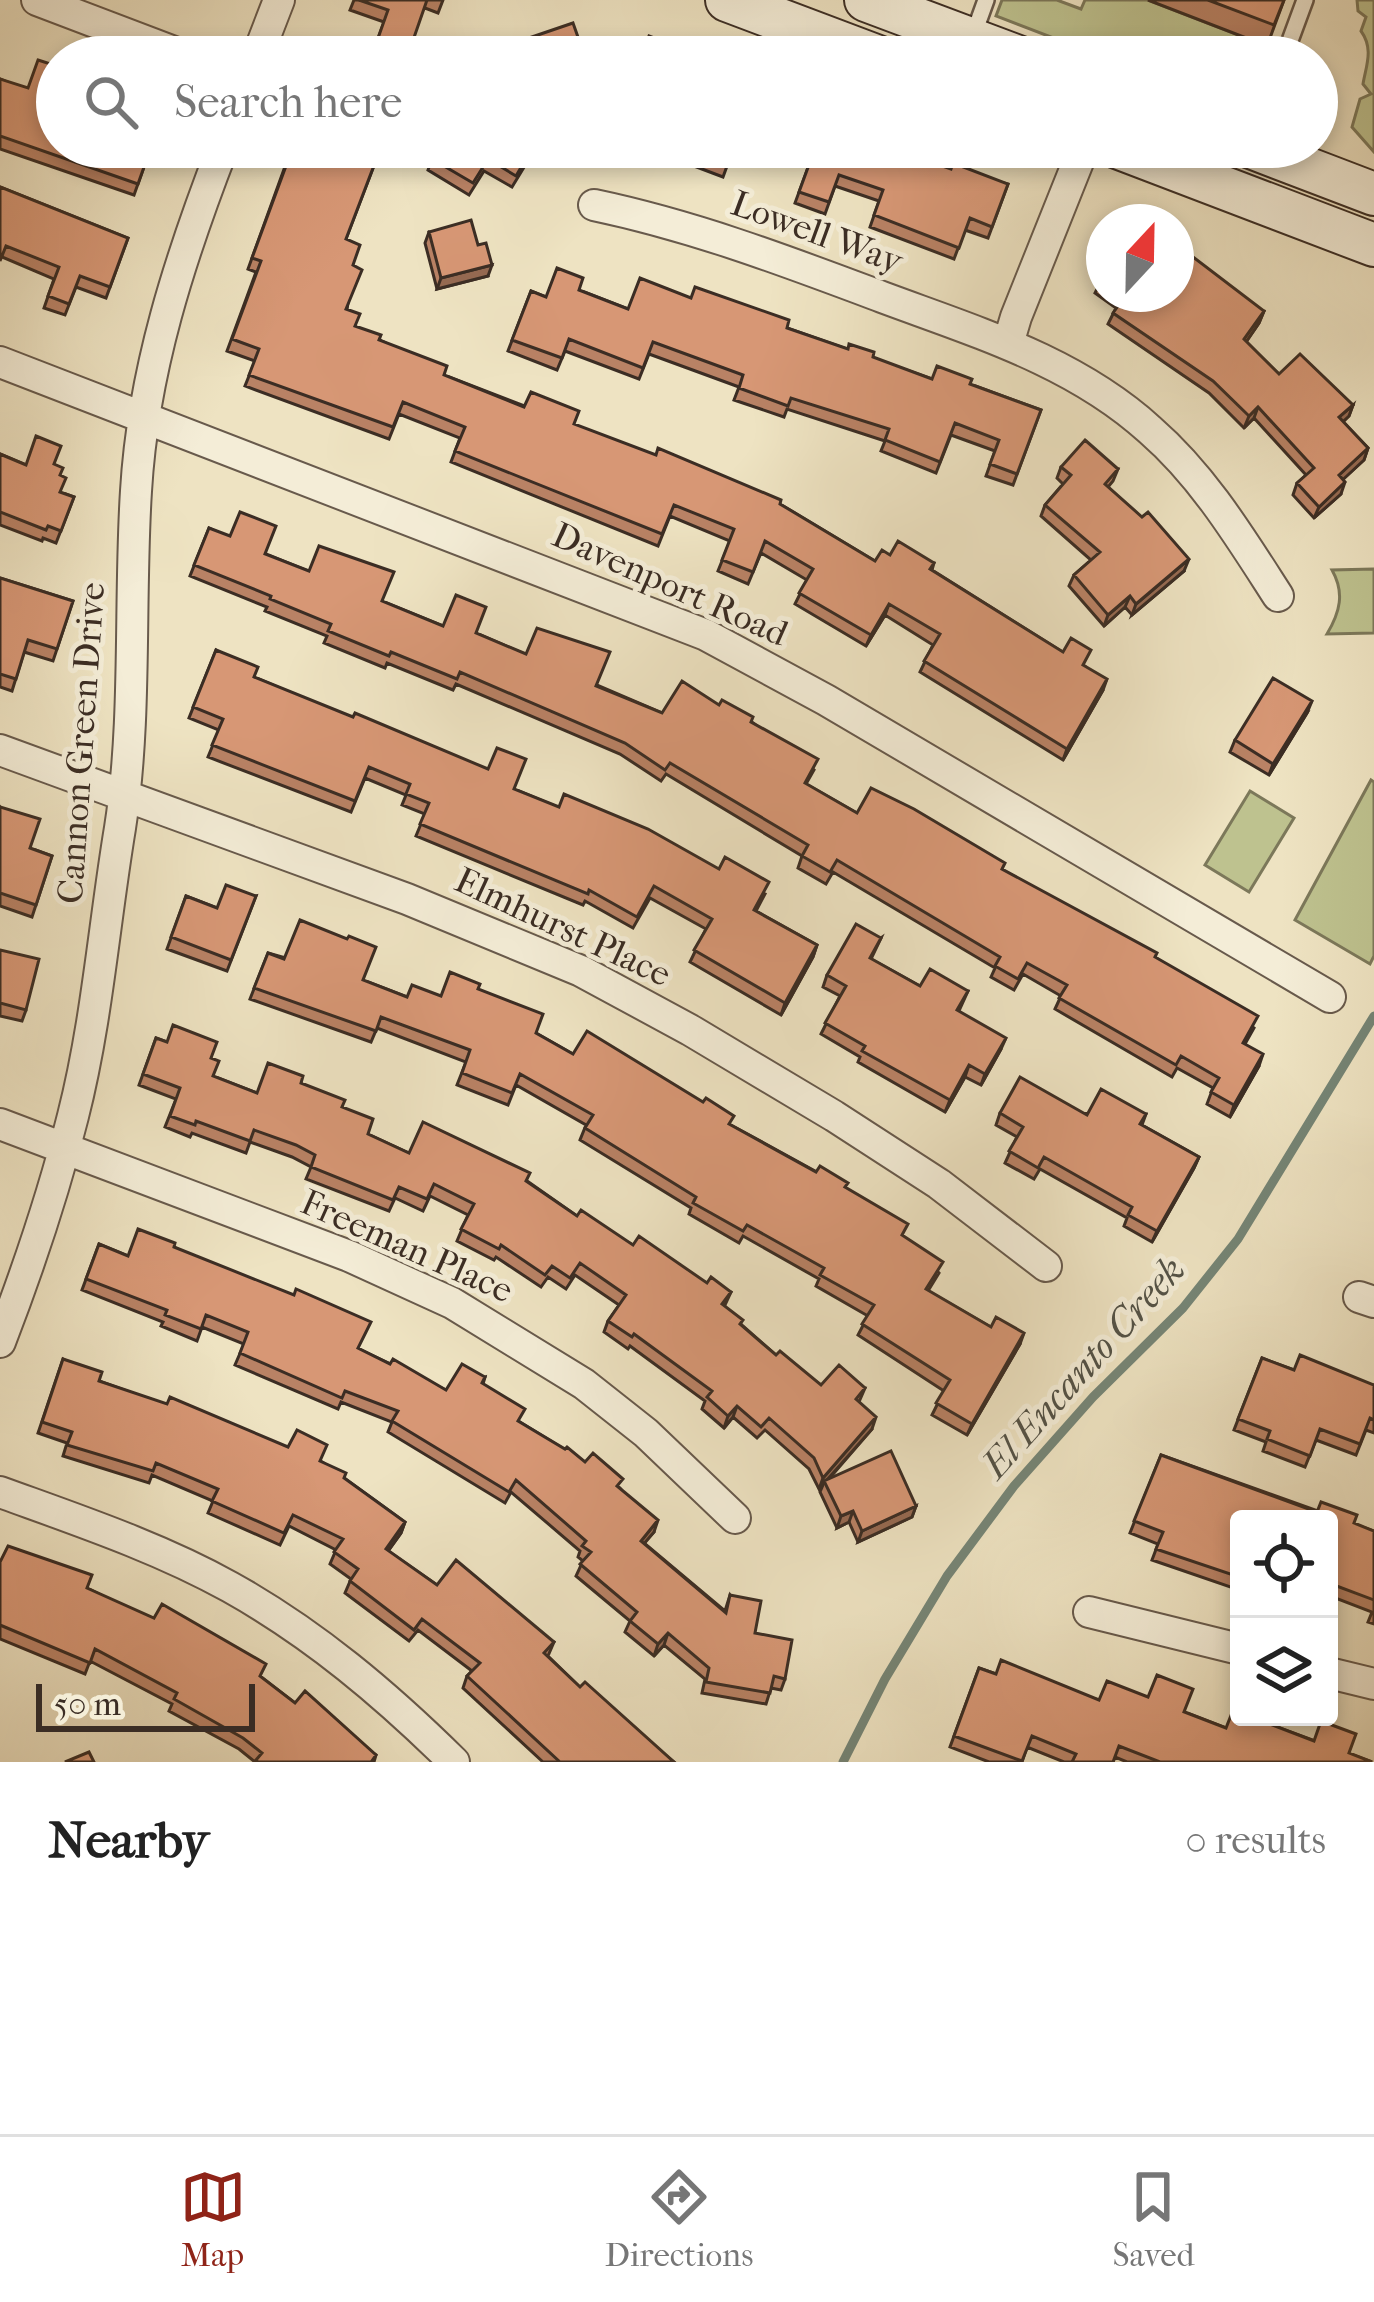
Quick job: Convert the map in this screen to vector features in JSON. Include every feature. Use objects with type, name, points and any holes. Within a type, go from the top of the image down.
[{"type":"main road","points":[[727,0],[822,36]]},
{"type":"main road","points":[[866,0],[979,19]]},
{"type":"main road","points":[[1172,168],[1374,245]]},
{"type":"main road","points":[[1306,168],[1374,194]]},
{"type":"street","points":[[37,0],[132,36]]},
{"type":"street","points":[[264,36],[279,0]]},
{"type":"street","name":"Cannon Green Drive","points":[[0,1342],[65,1149],[95,1007],[123,793],[136,485],[144,418],[171,297],[216,168]]},
{"type":"street","points":[[1008,344],[1076,168]]},
{"type":"street","name":"Lowell Way","points":[[594,206],[726,238],[1008,344],[1094,386],[1178,456],[1226,514],[1278,596]]},
{"type":"street","name":"Davenport Road","points":[[0,362],[706,635],[844,710],[1330,998]]},
{"type":"street","name":"Elmhurst Place","points":[[0,750],[479,927],[627,994],[924,1174],[1046,1266]]},
{"type":"street","name":"Freeman Place","points":[[0,1124],[369,1264],[488,1322],[632,1421],[735,1518]]},
{"type":"street","points":[[0,1492],[145,1547],[231,1587],[359,1673],[454,1762]]},
{"type":"street","points":[[1089,1612],[1230,1647]]},
{"type":"street","points":[[1338,1675],[1374,1684]]},
{"type":"lane","points":[[1292,36],[1306,0]]},
{"type":"green space","points":[[1002,0],[1057,0],[1081,9],[1085,0],[1148,0],[1241,36],[1048,36],[996,16]]},
{"type":"green space","points":[[1357,0],[1374,0],[1374,152],[1352,127],[1360,99],[1371,94],[1363,84],[1368,51],[1361,31],[1366,17],[1358,11]]},
{"type":"green space","points":[[1374,569],[1374,633],[1327,634],[1339,602],[1332,570]]},
{"type":"green space","points":[[1371,780],[1374,956],[1370,964],[1295,920]]},
{"type":"green space","points":[[1250,791],[1294,818],[1249,892],[1205,865]]},
{"type":"building","points":[[359,0],[427,0],[415,36],[379,36],[388,10]]},
{"type":"building","points":[[1208,0],[1284,0],[1274,25]]},
{"type":"building","points":[[573,23],[578,36],[535,36]]},
{"type":"building","points":[[36,66],[36,149],[0,136],[0,79],[28,88]]},
{"type":"building","points":[[92,168],[144,168],[138,184]]},
{"type":"building","points":[[285,168],[373,168],[346,239],[360,245],[353,265],[362,270],[346,309],[360,314],[355,326],[447,366],[444,375],[524,407],[531,392],[579,411],[574,424],[656,455],[658,448],[781,500],[780,504],[875,561],[882,550],[890,555],[898,541],[934,563],[930,569],[1063,652],[1071,638],[1091,650],[1083,665],[1107,679],[1067,749],[924,661],[940,634],[889,604],[871,635],[799,593],[813,569],[765,541],[753,572],[722,560],[734,529],[674,505],[662,534],[455,451],[465,427],[403,402],[393,427],[249,375],[259,349],[232,339],[261,261],[252,258]]},
{"type":"building","points":[[447,168],[482,168],[473,183]]},
{"type":"building","points":[[808,168],[966,168],[1008,184],[992,227],[970,218],[959,248],[874,215],[883,190],[839,175],[829,202],[799,192]]},
{"type":"building","points":[[0,187],[128,238],[110,287],[80,276],[69,304],[48,296],[59,267],[6,246],[0,261]]},
{"type":"building","points":[[471,220],[478,245],[486,243],[492,265],[441,278],[429,232]]},
{"type":"building","points":[[1194,258],[1264,311],[1244,339],[1279,374],[1300,354],[1353,405],[1339,417],[1368,448],[1339,475],[1345,482],[1319,507],[1297,483],[1314,468],[1258,407],[1249,416],[1213,381],[1113,313],[1194,312]]},
{"type":"building","points":[[557,268],[583,278],[579,290],[628,309],[640,278],[691,298],[695,287],[789,320],[787,328],[848,349],[849,344],[874,352],[873,357],[932,379],[937,366],[972,379],[970,384],[1041,410],[1017,474],[990,464],[999,440],[955,423],[940,462],[885,440],[889,429],[791,398],[788,406],[739,388],[743,375],[653,342],[643,368],[569,339],[562,358],[512,340],[531,291],[546,297]]},
{"type":"building","points":[[36,436],[61,446],[54,464],[63,468],[60,475],[66,478],[60,492],[74,497],[61,531],[0,512],[0,454],[26,465]]},
{"type":"building","points":[[1085,440],[1118,469],[1105,484],[1142,517],[1148,512],[1189,559],[1136,604],[1130,596],[1108,615],[1074,575],[1100,552],[1045,505],[1071,475],[1061,467]]},
{"type":"building","points":[[240,512],[276,526],[265,554],[309,571],[319,546],[394,572],[382,601],[443,626],[456,595],[486,607],[476,633],[526,654],[537,628],[610,652],[596,686],[662,713],[682,681],[719,705],[722,700],[818,759],[805,783],[857,813],[871,788],[914,809],[1005,863],[1002,869],[1157,953],[1155,957],[1258,1016],[1243,1043],[1263,1054],[1234,1105],[1211,1092],[1219,1078],[1181,1056],[1176,1065],[1059,998],[1067,985],[1027,963],[1018,979],[995,966],[1000,957],[837,860],[830,872],[802,856],[808,845],[670,763],[665,770],[625,743],[460,672],[457,679],[328,631],[331,624],[194,565],[209,528],[230,536]]},
{"type":"building","points":[[0,578],[73,601],[57,649],[28,640],[16,679],[0,674]]},
{"type":"building","points":[[216,650],[258,667],[254,677],[488,769],[497,748],[526,759],[514,789],[559,807],[564,794],[648,829],[719,869],[725,857],[769,882],[754,910],[817,945],[785,1003],[694,950],[712,919],[654,886],[637,917],[589,890],[588,894],[420,824],[429,803],[406,794],[410,784],[369,767],[355,801],[212,745],[223,719],[193,707]]},
{"type":"building","points":[[1273,678],[1312,701],[1273,764],[1235,740]]},
{"type":"building","points":[[0,807],[40,819],[30,848],[52,856],[36,905],[0,893]]},
{"type":"building","points":[[226,885],[256,896],[231,960],[171,937],[186,896],[217,908]]},
{"type":"building","points":[[300,920],[376,947],[363,980],[407,997],[412,985],[441,996],[450,972],[480,984],[478,989],[543,1014],[536,1033],[573,1054],[587,1031],[734,1116],[729,1124],[816,1172],[820,1166],[848,1183],[845,1187],[908,1224],[902,1235],[943,1262],[926,1289],[991,1327],[996,1317],[1024,1333],[972,1424],[936,1403],[950,1380],[862,1324],[874,1305],[820,1275],[824,1268],[747,1225],[743,1231],[693,1203],[696,1197],[585,1128],[593,1115],[520,1074],[512,1093],[462,1073],[470,1050],[381,1017],[376,1031],[254,988],[268,953],[284,959]]},
{"type":"building","points":[[856,924],[881,938],[870,958],[920,986],[930,969],[968,991],[957,1010],[1006,1038],[985,1074],[969,1065],[950,1100],[862,1051],[865,1046],[825,1023],[846,986],[827,975]]},
{"type":"building","points":[[0,950],[39,959],[26,1010],[0,1003]]},
{"type":"building","points":[[173,1025],[217,1042],[211,1058],[219,1061],[213,1076],[257,1093],[268,1063],[303,1076],[301,1083],[345,1100],[342,1107],[373,1119],[368,1134],[409,1153],[423,1122],[530,1173],[526,1181],[577,1216],[581,1210],[633,1245],[639,1236],[707,1283],[711,1277],[731,1292],[722,1304],[743,1320],[740,1324],[821,1385],[839,1365],[865,1388],[856,1399],[876,1417],[823,1478],[814,1458],[769,1418],[761,1427],[737,1406],[728,1416],[707,1397],[712,1391],[634,1334],[608,1321],[626,1295],[580,1263],[570,1278],[552,1266],[545,1275],[501,1245],[499,1249],[461,1229],[474,1204],[434,1184],[427,1199],[399,1187],[393,1200],[311,1167],[315,1155],[296,1145],[254,1130],[250,1141],[170,1116],[180,1088],[143,1074],[156,1038],[167,1042]]},
{"type":"building","points":[[1020,1077],[1087,1115],[1101,1089],[1146,1114],[1140,1124],[1199,1157],[1157,1231],[1128,1215],[1132,1207],[1044,1157],[1038,1168],[1009,1151],[1023,1127],[1000,1113]]},
{"type":"building","points":[[138,1229],[371,1322],[358,1348],[390,1364],[393,1359],[446,1390],[462,1364],[485,1377],[482,1383],[525,1409],[518,1421],[585,1462],[593,1453],[623,1479],[617,1486],[658,1520],[641,1541],[726,1613],[730,1595],[761,1601],[755,1633],[792,1640],[785,1679],[774,1676],[770,1693],[706,1682],[709,1668],[668,1633],[658,1644],[630,1621],[637,1612],[580,1564],[591,1552],[582,1546],[586,1541],[516,1480],[509,1492],[392,1421],[398,1411],[345,1391],[342,1398],[240,1353],[248,1332],[206,1315],[201,1329],[165,1315],[167,1310],[86,1279],[99,1244],[128,1256]]},
{"type":"building","points":[[1300,1355],[1374,1385],[1374,1420],[1370,1418],[1360,1444],[1320,1429],[1310,1456],[1267,1439],[1270,1431],[1238,1419],[1262,1358],[1294,1370]]},
{"type":"building","points":[[63,1359],[102,1372],[99,1381],[167,1404],[170,1397],[288,1447],[297,1430],[327,1445],[320,1461],[346,1473],[344,1478],[405,1522],[386,1549],[437,1585],[456,1560],[554,1642],[544,1653],[580,1687],[585,1682],[674,1762],[560,1762],[467,1676],[480,1663],[422,1619],[414,1630],[350,1581],[358,1569],[334,1552],[343,1539],[293,1515],[284,1533],[212,1501],[218,1489],[156,1463],[153,1471],[67,1445],[72,1432],[42,1422]]},
{"type":"building","points":[[891,1451],[916,1506],[862,1531],[853,1511],[841,1516],[824,1481]]},
{"type":"building","points":[[1161,1455],[1312,1510],[1230,1510],[1230,1574],[1156,1549],[1163,1532],[1134,1521]]},
{"type":"building","points":[[1321,1502],[1357,1515],[1354,1523],[1374,1531],[1374,1600],[1338,1586],[1338,1510],[1318,1510]]},
{"type":"building","points":[[8,1546],[92,1575],[87,1588],[154,1618],[162,1604],[266,1664],[260,1676],[295,1703],[305,1691],[376,1755],[371,1762],[258,1762],[262,1753],[243,1738],[174,1699],[177,1693],[95,1649],[90,1663],[0,1625],[0,1562]]},
{"type":"building","points":[[1001,1660],[1099,1700],[1107,1681],[1148,1697],[1157,1675],[1193,1689],[1184,1712],[1226,1728],[1230,1718],[1230,1726],[1275,1726],[1314,1741],[1319,1726],[1334,1726],[1356,1734],[1349,1753],[1372,1762],[1160,1762],[1119,1746],[1113,1762],[1072,1762],[1076,1754],[1032,1736],[1022,1761],[954,1736],[979,1668],[996,1674]]},
{"type":"building","points":[[89,1752],[94,1762],[65,1762]]},
{"type":"waterway","name":"El Encanto Creek","points":[[843,1762],[885,1679],[947,1576],[1014,1486],[1093,1397],[1183,1308],[1238,1239],[1374,1016]]}]
